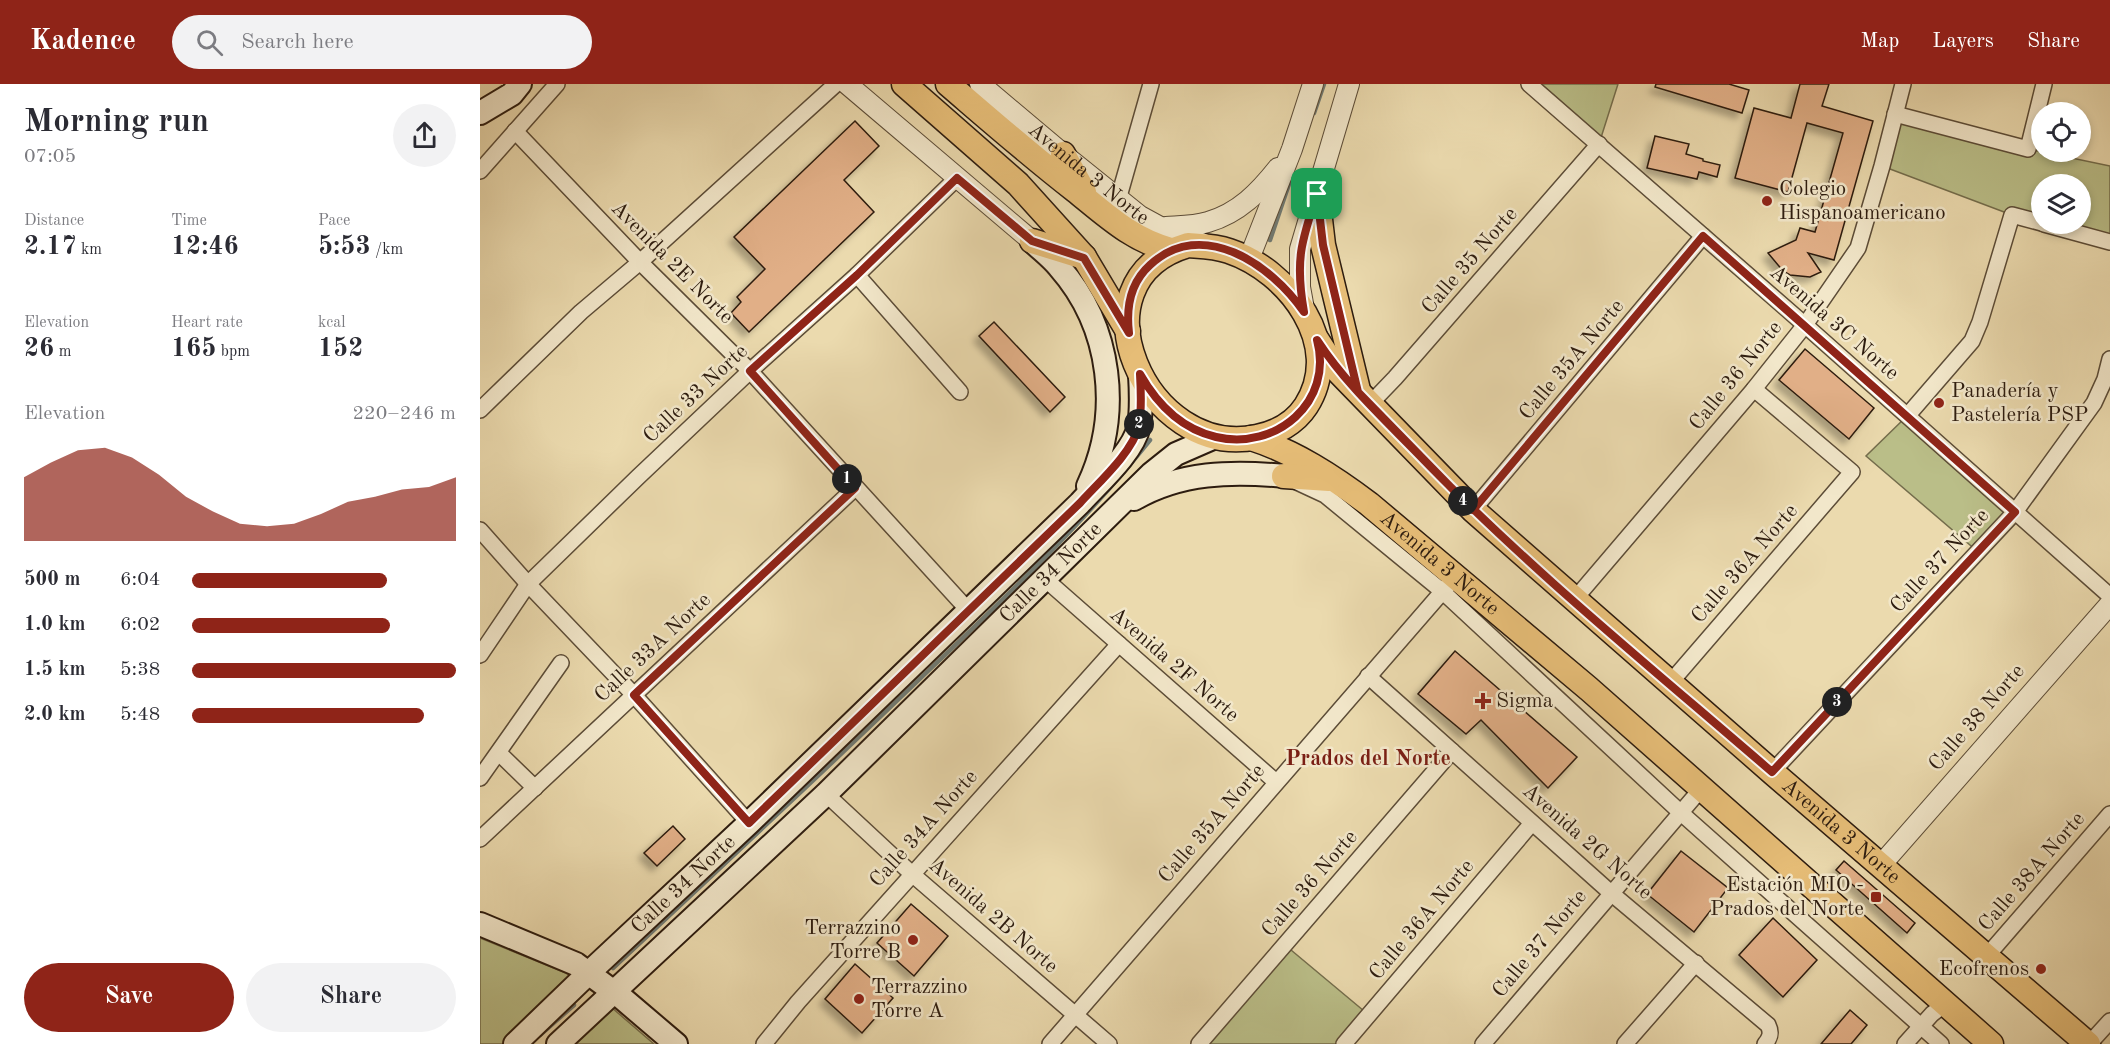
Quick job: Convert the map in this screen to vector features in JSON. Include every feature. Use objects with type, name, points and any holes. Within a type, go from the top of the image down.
[{"type":"main road","points":[[480,113],[512,94],[520,84]]},
{"type":"main road","points":[[904,84],[1018,184],[1084,258],[1129,333]]},
{"type":"main road","name":"Avenida 3 Norte","points":[[948,84],[1035,160],[1127,232],[1153,245],[1171,250]]},
{"type":"main road","points":[[1063,154],[1092,204]]},
{"type":"main road","points":[[1317,194],[1323,245],[1364,398]]},
{"type":"main road","points":[[1032,241],[1084,258]]},
{"type":"main road","points":[[1032,241],[1059,267],[1079,295],[1099,336],[1106,362],[1108,398],[1104,442],[1096,468],[1080,503]]},
{"type":"main road","points":[[1188,245],[1210,246],[1249,259],[1274,276],[1293,296],[1304,312],[1317,340],[1320,361],[1316,388],[1305,409],[1287,425],[1270,434],[1235,440],[1215,437],[1188,425],[1165,409],[1149,390],[1133,359],[1129,333],[1129,301],[1145,269],[1157,258],[1171,250],[1188,245]]},
{"type":"main road","name":"Avenida 3 Norte","points":[[1317,340],[1335,368],[1473,510],[1772,772],[2089,1044]]},
{"type":"main road","name":"Calle 34 Norte","points":[[516,1044],[749,823],[1080,503],[1122,458],[1138,428],[1140,374]]},
{"type":"main road","name":"Calle 34 Norte","points":[[558,1044],[826,794],[1151,474],[1176,454],[1215,437]]},
{"type":"main road","name":"Avenida 3 Norte","points":[[1251,438],[1292,454],[1335,479],[1370,504],[1448,584],[1530,638],[1991,1044]]},
{"type":"main road","points":[[1112,512],[1143,494],[1196,476],[1249,473],[1335,479]]},
{"type":"main road","points":[[480,924],[576,964],[583,978]]},
{"type":"main road","points":[[480,938],[583,978],[676,1044]]},
{"type":"main road","points":[[610,997],[654,1044]]},
{"type":"street","points":[[480,171],[557,84]]},
{"type":"street","points":[[480,410],[581,312],[640,262],[836,84]]},
{"type":"street","points":[[847,84],[1032,241]]},
{"type":"street","points":[[1118,200],[1151,84]]},
{"type":"street","points":[[1249,259],[1292,149],[1313,84]]},
{"type":"street","points":[[1304,312],[1300,287],[1300,249],[1349,84]]},
{"type":"street","name":"Avenida 3C Norte","points":[[1529,84],[1908,415],[2110,596]]},
{"type":"street","name":"Calle 36 Norte","points":[[1574,600],[1754,389],[1805,325],[1858,248],[1903,84]]},
{"type":"street","points":[[1895,114],[2028,149],[2044,84]]},
{"type":"street","name":"Avenida 3 Norte","points":[[991,88],[1063,154],[1140,216],[1162,228],[1210,246]]},
{"type":"street","name":"Avenida 2E Norte","points":[[515,131],[640,262],[750,371],[968,610]]},
{"type":"street","name":"Calle 35 Norte","points":[[1364,398],[1395,378],[1599,144]]},
{"type":"street","points":[[1162,228],[1208,223],[1237,210],[1260,191],[1292,149]]},
{"type":"street","name":"Calle 33 Norte","points":[[480,655],[528,584],[750,371],[857,275],[957,178]]},
{"type":"street","points":[[1908,415],[1972,341],[1980,322],[2012,215],[2031,220]]},
{"type":"street","points":[[2082,234],[2110,242]]},
{"type":"street","name":"Calle 35A Norte","points":[[1473,510],[1703,236]]},
{"type":"street","points":[[857,275],[960,392]]},
{"type":"street","name":"Calle 37 Norte","points":[[1772,772],[2015,512],[2094,403],[2105,379],[2110,359]]},
{"type":"street","name":"Calle 36A Norte","points":[[1670,683],[1852,472],[1754,389]]},
{"type":"street","name":"Avenida 3 Norte","points":[[1284,476],[1325,495],[1448,584],[1680,812],[1941,1044]]},
{"type":"street","name":"Calle 33A Norte","points":[[480,839],[855,488]]},
{"type":"street","points":[[480,530],[634,695],[749,823]]},
{"type":"street","name":"Avenida 2F Norte","points":[[1045,579],[1276,783]]},
{"type":"street","name":"Calle 35A Norte","points":[[1050,1044],[1448,584]]},
{"type":"street","name":"Calle 38 Norte","points":[[1881,865],[2110,604]]},
{"type":"street","name":"Calle 34A Norte","points":[[764,1044],[798,1002],[1119,644]]},
{"type":"street","points":[[480,778],[561,663]]},
{"type":"street","name":"Avenida 2G Norte","points":[[1368,676],[1611,893],[1768,1025],[1770,1037],[1766,1043]]},
{"type":"street","name":"Calle 36 Norte","points":[[1199,1044],[1452,751]]},
{"type":"street","points":[[498,753],[535,788]]},
{"type":"street","name":"Calle 37 Norte","points":[[1483,1044],[1701,789]]},
{"type":"street","name":"Avenida 2B Norte","points":[[826,794],[912,874],[1108,1044]]},
{"type":"street","name":"Calle 38A Norte","points":[[1986,957],[2110,814]]},
{"type":"street","name":"Calle 36A Norte","points":[[1344,1044],[1532,823]]},
{"type":"street","points":[[1625,1044],[1696,963]]},
{"type":"street","points":[[1905,1044],[1945,1004]]},
{"type":"street","points":[[2089,1044],[2110,1021]]},
{"type":"green space","points":[[1529,84],[1618,84],[1599,144]]},
{"type":"green space","points":[[1895,114],[2031,150],[2031,162],[2091,162],[2110,166],[2110,242],[2081,234],[2091,234],[2091,174],[2031,174],[2031,220],[1882,166]]},
{"type":"green space","points":[[1908,415],[2015,512],[1977,551],[1866,456]]},
{"type":"green space","points":[[480,938],[566,973],[578,983],[515,1044],[480,1044]]},
{"type":"green space","points":[[1285,945],[1370,1016],[1344,1044],[1199,1044]]},
{"type":"green space","points":[[611,1007],[654,1044],[558,1044]]},
{"type":"building","points":[[1656,84],[1729,84],[1749,90],[1742,113],[1655,87]]},
{"type":"building","points":[[1800,84],[1829,84],[1822,106],[1873,121],[1834,260],[1808,253],[1821,272],[1810,277],[1790,275],[1783,271],[1768,253],[1796,240],[1800,228],[1815,232],[1843,133],[1807,123],[1788,192],[1735,178],[1754,108],[1791,118]]},
{"type":"building","points":[[855,121],[879,146],[844,180],[874,212],[749,332],[731,313],[741,302],[737,297],[765,269],[734,237]]},
{"type":"building","points":[[1655,136],[1689,144],[1686,154],[1720,165],[1717,177],[1699,172],[1697,179],[1647,168]]},
{"type":"building","points":[[994,322],[1065,397],[1050,412],[979,336]]},
{"type":"building","points":[[1805,349],[1874,408],[1849,439],[1779,380]]},
{"type":"building","points":[[1455,651],[1577,757],[1548,788],[1481,720],[1466,734],[1418,694]]},
{"type":"building","points":[[673,826],[685,839],[657,866],[644,853]]},
{"type":"building","points":[[1681,851],[1728,888],[1694,932],[1647,894]]},
{"type":"building","name":"Estación MIO - Prados del Norte","points":[[1844,861],[1915,923],[1907,933],[1836,870]]},
{"type":"building","name":"Terrazzino Torre B","points":[[911,904],[948,936],[914,976],[877,943]]},
{"type":"building","points":[[1773,918],[1817,960],[1783,997],[1739,955]]},
{"type":"building","name":"Terrazzino Torre A","points":[[855,964],[893,998],[862,1033],[825,999]]},
{"type":"building","points":[[1850,1010],[1867,1025],[1851,1044],[1821,1044]]},
{"type":"waterway","points":[[1314,113],[1324,84]]},
{"type":"waterway","points":[[1270,240],[1293,172]]},
{"type":"waterway","points":[[613,968],[849,747],[1014,588],[1071,531],[1150,440]]},
{"type":"waterway","points":[[540,1035],[574,1005]]},
{"type":"place","name":"Colegio Hispanoamericano","points":[[1767,201]]},
{"type":"place","name":"Panadería y Pastelería PSP","points":[[1939,403]]},
{"type":"place","name":"Sigma","points":[[1483,701]]},
{"type":"place","name":"Estación MIO - Prados del Norte","points":[[1876,897]]},
{"type":"place","name":"Terrazzino Torre B","points":[[913,940]]},
{"type":"place","name":"Ecofrenos","points":[[2041,969]]},
{"type":"place","name":"Terrazzino Torre A","points":[[859,999]]},
{"type":"district","name":"Prados del Norte","points":[[1368,759]]},
{"type":"route","points":[[1317,194],[1300,249],[1298,265],[1304,312],[1274,276],[1249,259],[1210,246],[1188,245],[1171,250],[1157,258],[1145,269],[1129,301],[1127,319],[1129,333],[1084,258],[1032,241],[957,178],[857,275],[750,371],[855,488],[634,695],[749,823],[1080,503],[1122,458],[1138,428],[1141,408],[1140,374],[1149,390],[1165,409],[1181,422],[1215,437],[1235,440],[1251,438],[1270,434],[1287,425],[1305,409],[1316,388],[1320,361],[1317,340],[1335,368],[1370,404],[1473,510],[1772,772],[2015,512],[1703,236],[1473,510],[1358,392],[1323,245],[1318,219],[1317,194]]}]
